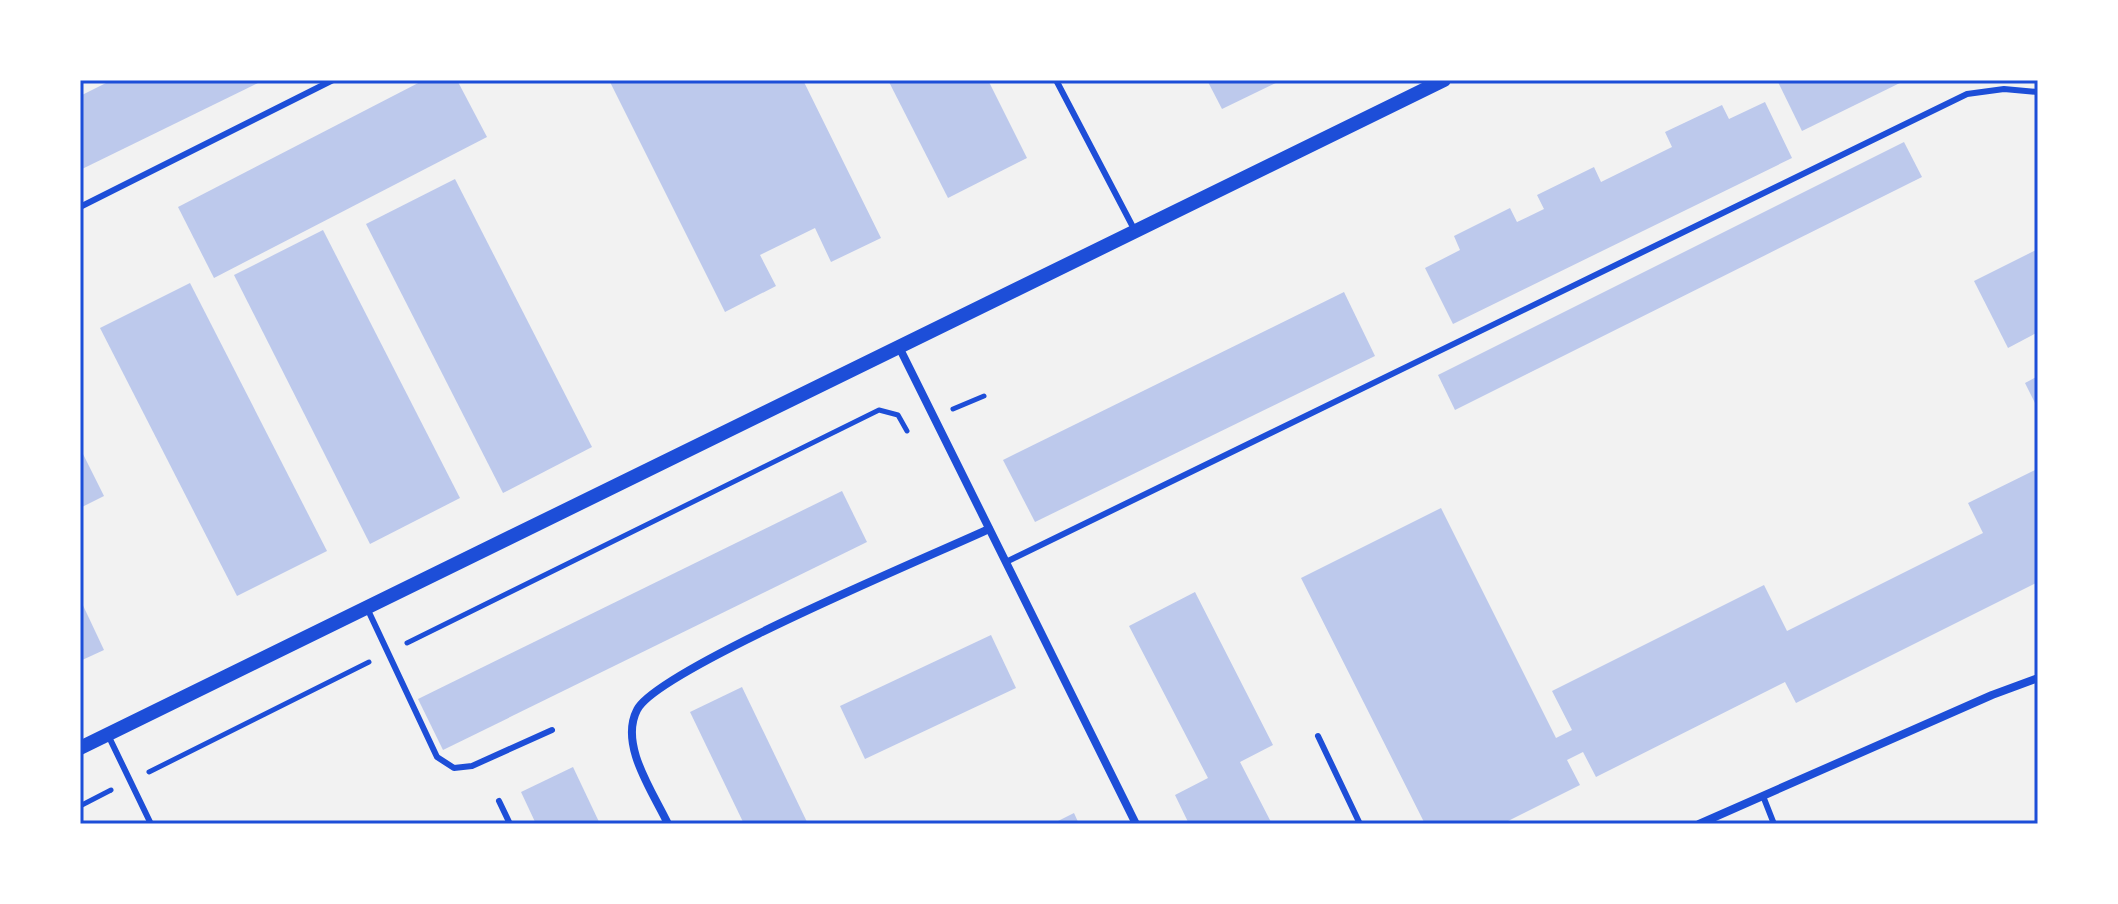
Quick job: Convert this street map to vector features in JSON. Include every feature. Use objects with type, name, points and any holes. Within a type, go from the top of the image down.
[{"type":"street","points":[[80,748],[1444,80]]},
{"type":"street","points":[[899,347],[1136,824]]},
{"type":"street","points":[[668,824],[637,759],[632,729],[637,709],[646,698],[691,667],[989,529]]},
{"type":"street","points":[[1699,824],[2038,678]]},
{"type":"lane","points":[[80,207],[333,80]]},
{"type":"lane","points":[[1056,80],[1136,231]]},
{"type":"lane","points":[[1006,562],[1967,94],[2004,89],[2038,92]]},
{"type":"lane","points":[[367,608],[437,757],[454,768],[472,766],[552,730]]},
{"type":"lane","points":[[108,735],[151,824]]},
{"type":"lane","points":[[1318,736],[1360,824]]},
{"type":"lane","points":[[1763,796],[1774,824]]},
{"type":"lane","points":[[499,801],[510,824]]},
{"type":"path","points":[[953,410],[984,396]]},
{"type":"path","points":[[80,806],[879,410],[898,415],[907,431]]},
{"type":"building","points":[[112,80],[264,80],[80,170],[80,96]]},
{"type":"building","points":[[424,80],[457,80],[487,137],[214,278],[178,207]]},
{"type":"building","points":[[609,80],[803,80],[881,238],[831,262],[815,228],[760,255],[776,286],[725,312]]},
{"type":"building","points":[[888,80],[988,80],[1027,158],[948,198]]},
{"type":"building","points":[[1207,80],[1282,80],[1222,109]]},
{"type":"building","points":[[1777,80],[1906,80],[1802,131]]},
{"type":"building","points":[[1765,102],[1792,158],[1453,324],[1425,268],[1460,250],[1454,236],[1510,208],[1517,222],[1544,209],[1537,195],[1594,167],[1601,182],[1672,147],[1665,132],[1722,105],[1729,119]]},
{"type":"building","points":[[1904,142],[1922,177],[1455,410],[1438,375]]},
{"type":"building","points":[[455,179],[592,447],[503,493],[366,224]]},
{"type":"building","points":[[323,230],[460,498],[370,544],[234,275]]},
{"type":"building","points":[[2038,249],[2038,332],[2008,348],[1974,281]]},
{"type":"building","points":[[190,283],[327,551],[237,596],[100,328]]},
{"type":"building","points":[[1344,292],[1375,356],[1035,522],[1003,460]]},
{"type":"building","points":[[2038,376],[2038,409],[2025,383]]},
{"type":"building","points":[[80,448],[104,496],[80,508]]},
{"type":"building","points":[[2035,470],[2038,476],[2038,582],[1796,703],[1785,682],[1596,777],[1583,752],[1567,760],[1580,785],[1502,824],[1425,824],[1301,578],[1441,508],[1556,738],[1572,730],[1552,691],[1764,585],[1787,631],[1983,533],[1968,503]]},
{"type":"building","points":[[842,491],[867,542],[443,750],[418,699]]},
{"type":"building","points":[[1195,592],[1273,745],[1240,762],[1272,824],[1189,824],[1175,795],[1208,778],[1129,626]]},
{"type":"building","points":[[80,599],[104,650],[80,661]]},
{"type":"building","points":[[991,635],[1016,688],[865,759],[840,706]]},
{"type":"building","points":[[742,687],[808,824],[744,824],[690,712]]},
{"type":"building","points":[[573,767],[600,824],[536,824],[521,792]]},
{"type":"building","points":[[1074,813],[1079,824],[1052,824]]}]
